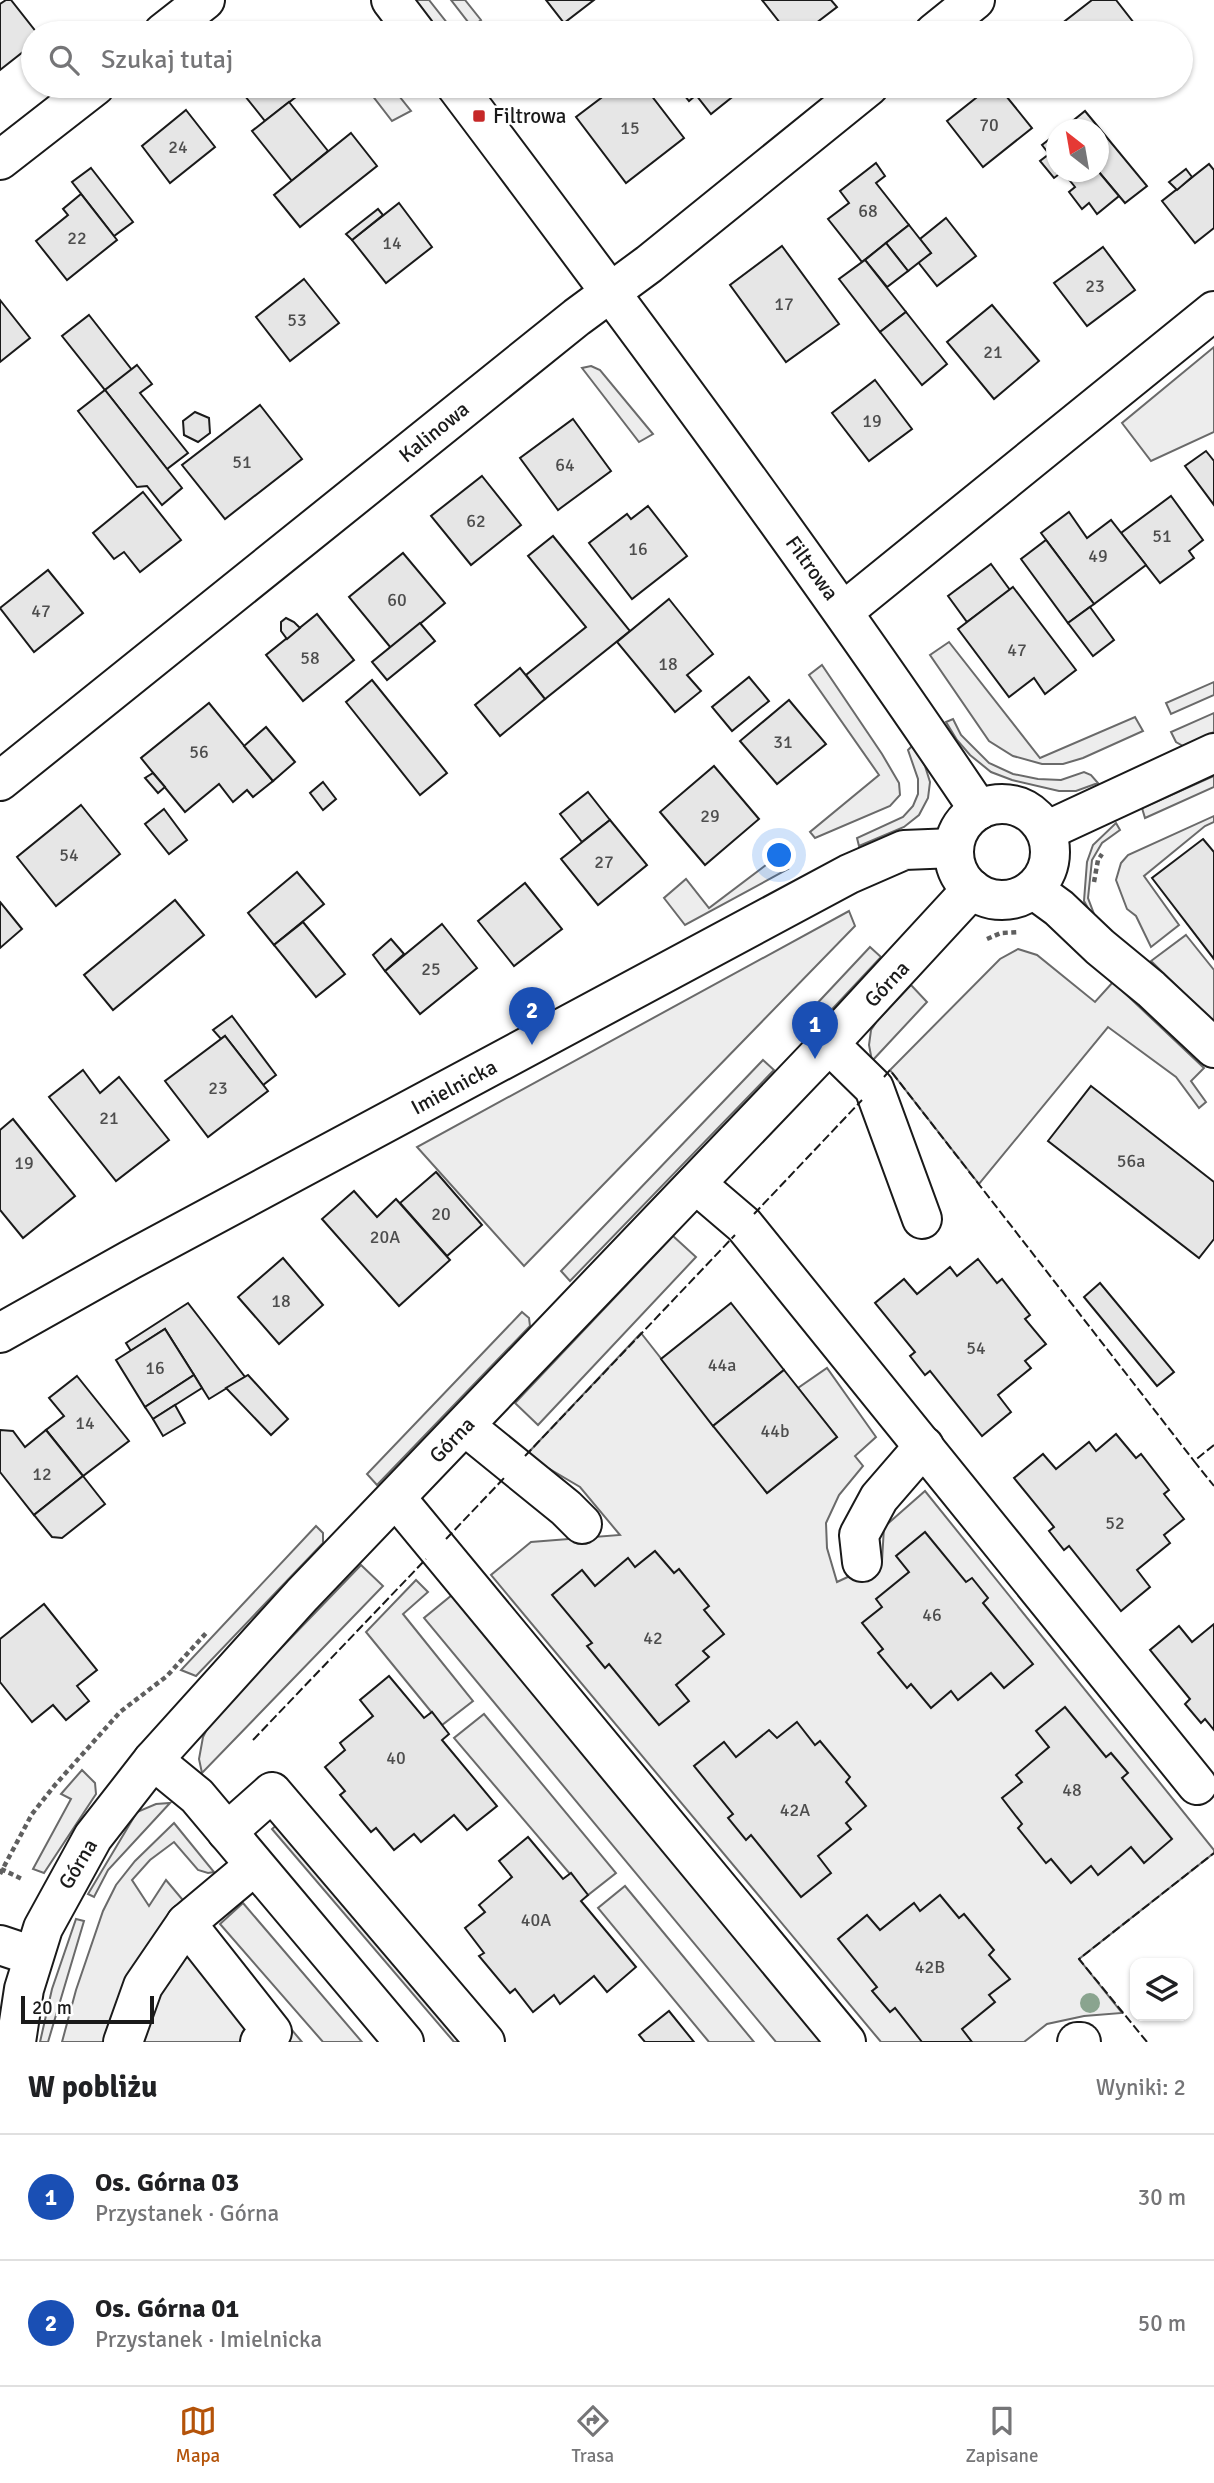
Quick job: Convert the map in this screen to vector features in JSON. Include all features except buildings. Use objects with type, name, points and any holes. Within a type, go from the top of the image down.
[{"type":"street","points":[[178,21],[205,0]]},
{"type":"street","points":[[391,0],[407,21]]},
{"type":"street","points":[[949,21],[975,0]]},
{"type":"street","points":[[0,160],[80,98]]},
{"type":"street","name":"Filtrowa","points":[[465,98],[612,292],[844,611],[979,810]]},
{"type":"street","name":"Kalinowa","points":[[0,781],[854,98]]},
{"type":"street","name":"Filtrowa","points":[[844,611],[1214,312]]},
{"type":"street","points":[[1046,831],[1214,753]]},
{"type":"street","points":[[1004,804],[1017,806],[1028,811],[1046,831],[1050,846],[1049,862],[1043,877],[1024,895],[1003,900],[991,899],[972,889],[961,878],[955,863],[954,848],[961,826],[979,810],[1004,804]]},
{"type":"street","name":"Imielnicka","points":[[0,1333],[130,1260],[849,874],[904,850],[954,848]]},
{"type":"street","name":"Górna","points":[[16,2042],[24,1989],[16,1951],[43,1928],[93,1837],[152,1760],[396,1498],[830,1045],[972,889]]},
{"type":"street","points":[[1033,889],[1059,908],[1214,1048]]},
{"type":"street","points":[[830,1045],[874,1088],[922,1219]]},
{"type":"street","points":[[696,1184],[744,1225],[1196,1785]]},
{"type":"street","points":[[465,1426],[582,1524]]},
{"type":"street","points":[[862,1562],[859,1535],[879,1498],[924,1446]]},
{"type":"street","points":[[396,1498],[846,2042]]},
{"type":"street","points":[[152,1760],[197,1796],[404,2042]]},
{"type":"street","points":[[227,1832],[272,1792],[485,2042]]},
{"type":"street","points":[[123,2042],[143,1986],[186,1923],[254,1866]]},
{"type":"street","points":[[186,1923],[272,2032],[260,2042]]},
{"type":"path","points":[[1094,889],[1098,860],[1105,850]]},
{"type":"shaded area","points":[[414,0],[429,0],[446,21],[430,21]]},
{"type":"shaded area","points":[[451,0],[465,0],[481,20],[467,21]]},
{"type":"shaded area","points":[[374,98],[401,98],[411,111],[392,121]]},
{"type":"shaded area","points":[[1214,347],[1214,432],[1151,461],[1122,423]]},
{"type":"shaded area","points":[[591,366],[600,370],[653,434],[639,442],[582,368]]},
{"type":"shaded area","points":[[949,642],[1040,758],[1135,717],[1143,731],[1063,764],[1042,764],[1013,756],[989,741],[930,655]]},
{"type":"shaded area","points":[[822,665],[882,754],[899,783],[900,795],[890,806],[815,838],[810,832],[879,775],[809,675]]},
{"type":"shaded area","points":[[1214,682],[1214,695],[1171,714],[1166,703]]},
{"type":"shaded area","points":[[1214,713],[1214,732],[1183,746],[1176,742],[1171,732]]},
{"type":"shaded area","points":[[953,719],[961,735],[989,763],[1013,774],[1061,780],[1084,772],[1098,783],[1076,791],[1059,791],[991,772],[957,740],[946,722]]},
{"type":"shaded area","points":[[913,745],[925,766],[930,782],[928,798],[919,815],[904,827],[859,846],[857,838],[903,817],[913,806],[918,794],[918,779],[908,750]]},
{"type":"shaded area","points":[[1214,776],[1214,787],[1145,818],[1142,808]]},
{"type":"shaded area","points":[[1214,816],[1214,822],[1205,826],[1144,876],[1179,925],[1151,947],[1136,916],[1127,909],[1116,880],[1121,863],[1128,855]]},
{"type":"shaded area","points":[[1116,823],[1120,830],[1102,843],[1092,860],[1088,898],[1093,917],[1084,901],[1087,862],[1093,845]]},
{"type":"shaded area","points":[[778,856],[788,869],[685,925],[664,898],[686,879],[709,908]]},
{"type":"shaded area","points":[[849,911],[855,926],[524,1266],[417,1147]]},
{"type":"shaded area","points":[[1186,935],[1214,970],[1214,1023],[1151,961]]},
{"type":"shaded area","points":[[870,947],[881,957],[821,1021],[810,1011]]},
{"type":"shaded area","points":[[1018,949],[1037,955],[1095,1002],[1113,982],[1204,1068],[1191,1081],[1206,1102],[1199,1108],[1176,1077],[1108,1027],[979,1184],[890,1070],[1000,959]]},
{"type":"shaded area","points":[[911,985],[927,1002],[872,1061],[869,1045],[871,1030]]},
{"type":"shaded area","points":[[763,1060],[774,1070],[570,1281],[561,1271]]},
{"type":"shaded area","points":[[673,1236],[696,1257],[538,1425],[515,1403]]},
{"type":"shaded area","points":[[522,1312],[529,1318],[530,1326],[377,1485],[367,1474]]},
{"type":"shaded area","points":[[641,1333],[767,1493],[837,1437],[798,1388],[827,1368],[876,1437],[855,1456],[863,1466],[839,1495],[826,1523],[827,1548],[837,1582],[882,1561],[884,1527],[925,1491],[1214,1850],[1214,1853],[1079,1959],[1122,2013],[1084,2016],[1047,2024],[1024,2042],[881,2042],[491,1575],[531,1542],[620,1535],[580,1487],[526,1455]]},
{"type":"shaded area","points":[[316,1526],[323,1533],[323,1543],[196,1676],[181,1670]]},
{"type":"shaded area","points":[[361,1565],[383,1586],[202,1773],[199,1759],[203,1737],[211,1721]]},
{"type":"shaded area","points":[[416,1580],[428,1592],[403,1614],[473,1701],[442,1725],[366,1632]]},
{"type":"shaded area","points":[[452,1595],[823,2042],[776,2042],[424,1618]]},
{"type":"shaded area","points":[[484,1714],[616,1873],[588,1895],[454,1738]]},
{"type":"shaded area","points":[[82,1770],[95,1783],[96,1794],[44,1873],[33,1869],[71,1799],[61,1794]]},
{"type":"shaded area","points":[[170,1803],[108,1870],[94,1897],[88,1894],[137,1812],[156,1804]]},
{"type":"shaded area","points":[[286,1817],[477,2042],[454,2042],[272,1829]]},
{"type":"shaded area","points":[[174,1823],[214,1872],[198,1870],[174,1842],[150,1860],[132,1880],[149,1906],[166,1880],[302,2042],[62,2042],[76,1990],[103,1911],[116,1885],[135,1861]]},
{"type":"shaded area","points":[[625,1886],[754,2042],[709,2042],[598,1908]]},
{"type":"shaded area","points":[[243,1903],[362,2042],[323,2042],[220,1924]]},
{"type":"shaded area","points":[[76,1919],[84,1921],[48,2042],[40,2042],[52,1989]]},
{"type":"fence","points":[[884,1077],[890,1070],[1194,1461]]},
{"type":"fence","points":[[754,1214],[862,1100]]},
{"type":"fence","points":[[525,1456],[735,1235]]},
{"type":"fence","points":[[1214,1445],[1194,1461],[1214,1486]]},
{"type":"fence","points":[[446,1539],[506,1476]]},
{"type":"fence","points":[[253,1740],[426,1559]]},
{"type":"fence","points":[[1147,2042],[1079,1959],[1214,1853]]},
{"type":"place","name":"Filtrowa","points":[[479,116]]},
{"type":"place","name":"Os. Górna 01","points":[[532,1045]]},
{"type":"place","name":"Os. Górna 03","points":[[815,1059]]}]
